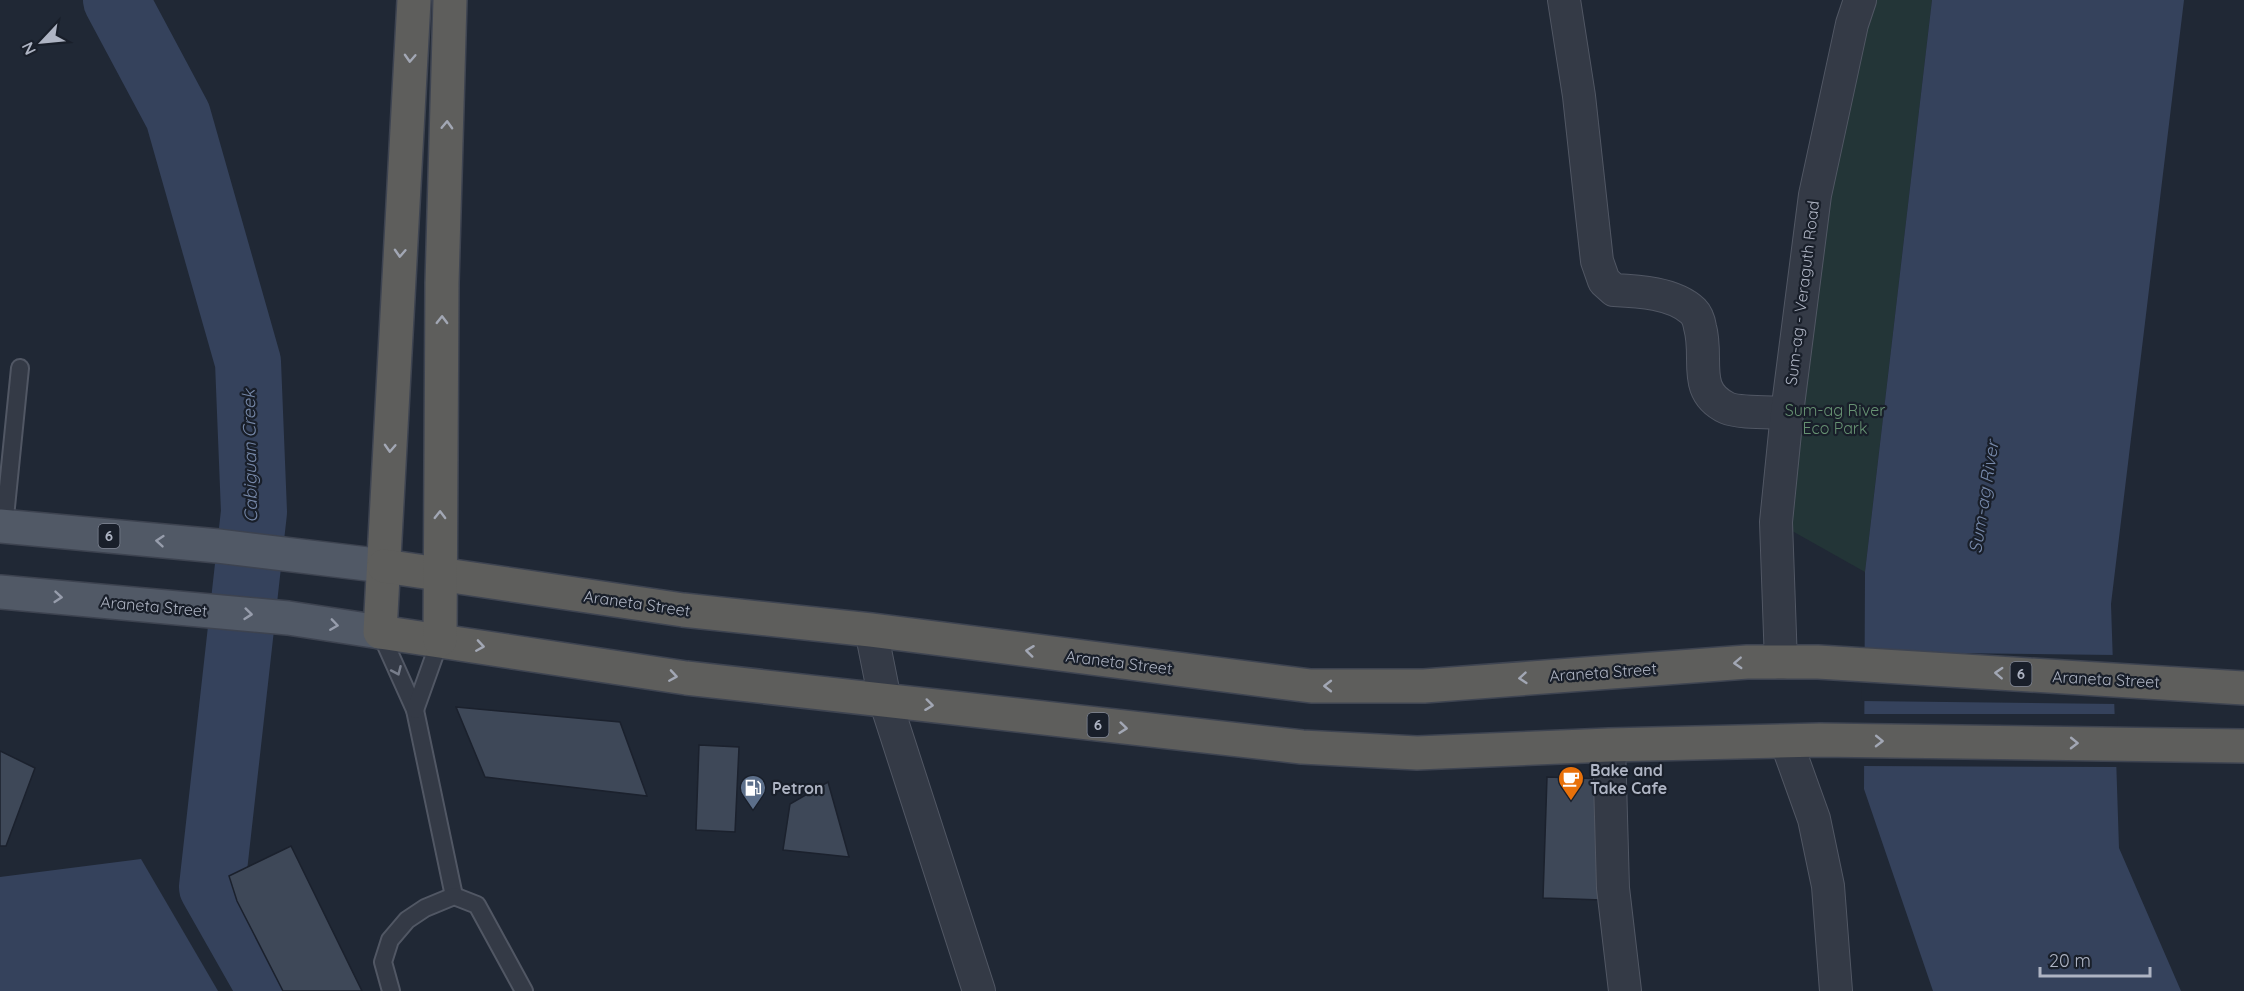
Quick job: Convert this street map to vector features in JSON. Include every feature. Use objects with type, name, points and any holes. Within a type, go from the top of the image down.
[{"type":"highway","points":[[380,632],[414,0]]},
{"type":"highway","points":[[440,640],[442,283],[450,0]]},
{"type":"highway","name":"Araneta Street","points":[[384,566],[683,610],[871,630],[1311,686],[1424,686],[1748,662],[1818,662],[2235,687]]},
{"type":"highway","name":"Araneta Street","points":[[380,632],[686,678],[1302,747],[1417,753],[1609,745],[1820,740],[2233,745]]},
{"type":"main road","name":"Araneta Street","points":[[2,526],[218,546],[384,566]]},
{"type":"main road","name":"Araneta Street","points":[[0,592],[288,618],[380,632]]},
{"type":"street","points":[[1564,0],[1579,96],[1597,261],[1604,281],[1614,290],[1633,291],[1674,299],[1692,310],[1697,317],[1703,339],[1704,383],[1709,396],[1729,409],[1787,413]]},
{"type":"street","name":"Sum-ag - Veraguth Road","points":[[1781,663],[1776,522],[1787,413],[1815,195],[1852,24],[1860,0]]},
{"type":"street","points":[[871,630],[885,700],[979,991]]},
{"type":"street","points":[[1786,741],[1816,830],[1828,886],[1836,991]]},
{"type":"street","points":[[1609,745],[1612,888],[1625,991]]},
{"type":"lane","points":[[2,526],[20,368]]},
{"type":"lane","points":[[380,632],[414,710],[454,896]]},
{"type":"lane","points":[[414,710],[440,640]]},
{"type":"lane","points":[[391,991],[383,962],[390,940],[407,920],[425,908],[454,896],[477,905],[524,991]]},
{"type":"green space","name":"Sum-ag River Eco Park","points":[[1860,0],[1932,0],[1865,572],[1776,522]]},
{"type":"water","name":"Sum-ag River","points":[[1932,0],[2184,0],[2111,604],[2119,848],[2181,991],[1933,991],[1864,789],[1865,572]]},
{"type":"water","points":[[141,859],[218,991],[0,991],[0,877]]},
{"type":"pier","points":[[1862,652],[2115,655],[2117,704],[1861,701]]},
{"type":"pier","points":[[1861,714],[2117,714],[2119,767],[1861,766]]},
{"type":"building","points":[[456,707],[620,722],[647,796],[485,777]]},
{"type":"building","points":[[699,745],[739,747],[735,832],[696,830]]},
{"type":"building","points":[[0,751],[35,768],[6,846],[0,846]]},
{"type":"building","points":[[1547,777],[1606,779],[1602,900],[1543,898]]},
{"type":"building","points":[[828,782],[849,857],[783,850],[790,804]]},
{"type":"building","points":[[291,846],[362,991],[283,991],[237,901],[229,876]]},
{"type":"waterway","name":"Cabiguan Creek","points":[[116,0],[178,116],[248,362],[254,512],[212,887],[271,991]]},
{"type":"place","name":"Bake and Take Cafe","points":[[1571,802]]},
{"type":"place","name":"Petron","points":[[753,811]]}]
